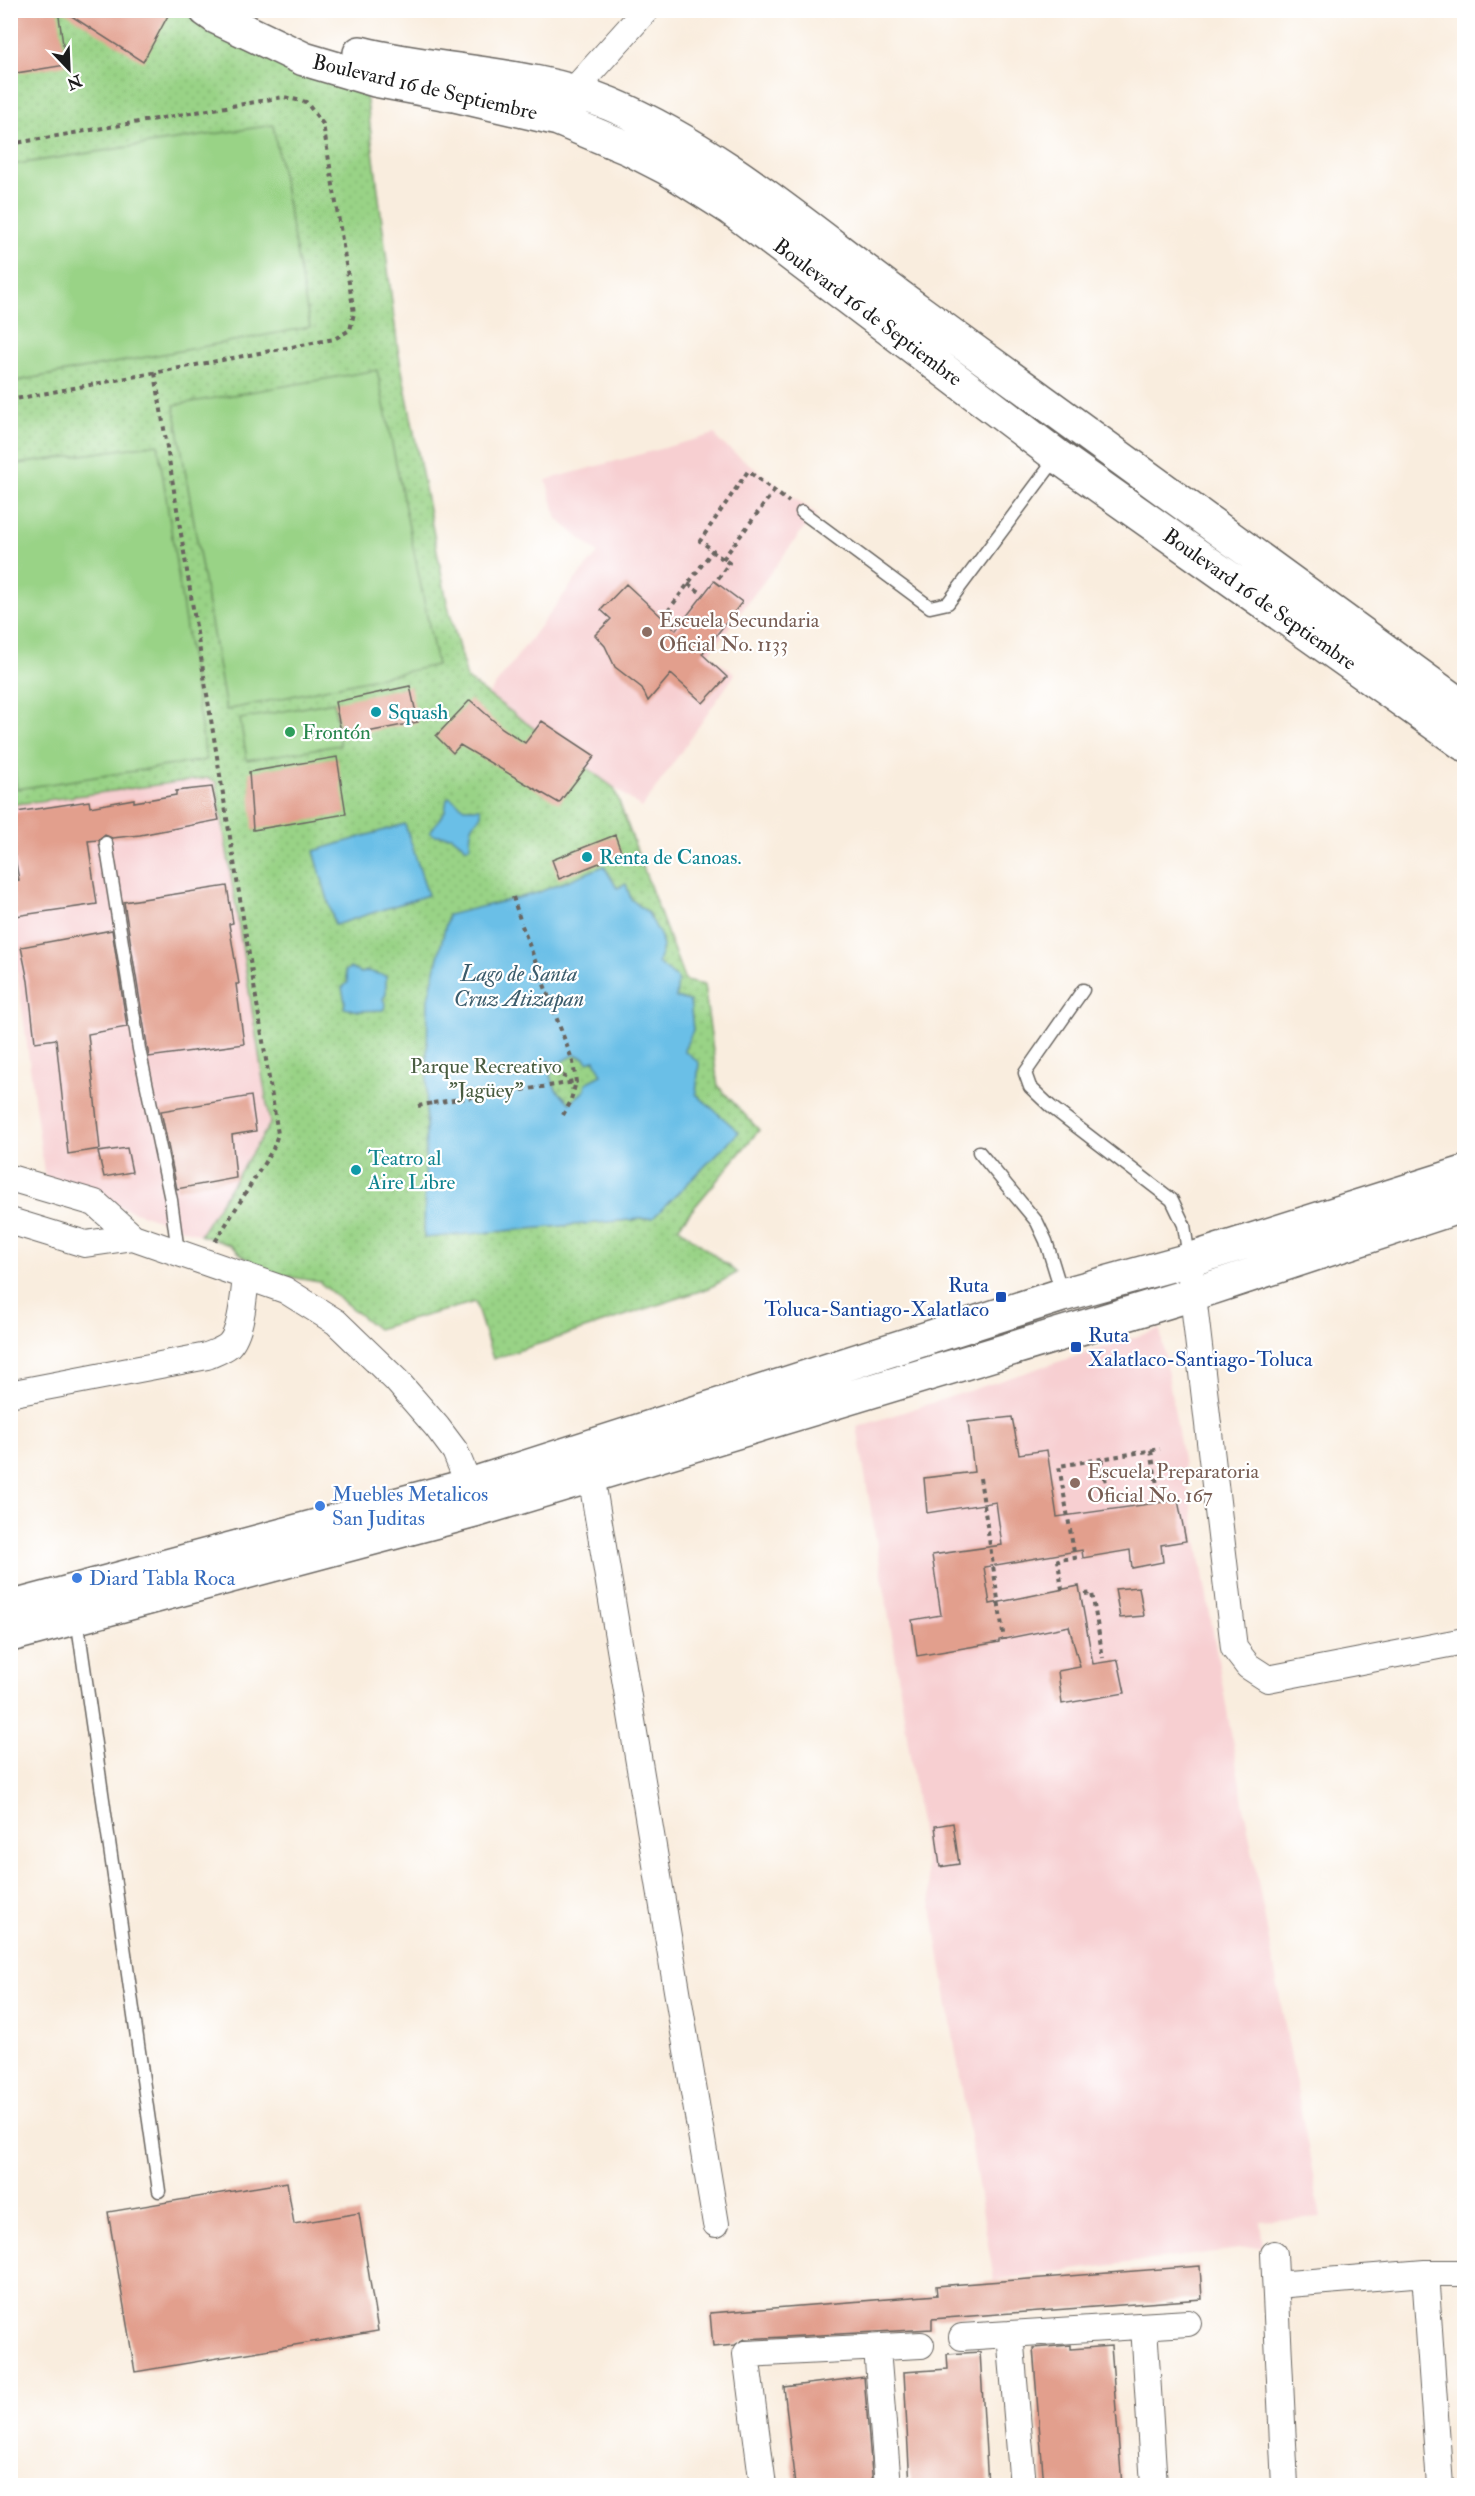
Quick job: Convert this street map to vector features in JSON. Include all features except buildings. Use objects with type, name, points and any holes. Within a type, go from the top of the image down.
[{"type":"main road","name":"Boulevard 16 de Septiembre","points":[[206,10],[304,59],[375,80],[454,95],[565,105],[609,104],[727,168],[915,309],[1296,604],[1464,744]]},
{"type":"main road","name":"Boulevard 16 de Septiembre","points":[[252,10],[310,40],[381,58],[467,71],[565,105],[587,130],[658,163],[730,208],[1057,456],[1464,708]]},
{"type":"main road","points":[[10,1635],[474,1497],[1062,1294],[1189,1260],[1464,1173]]},
{"type":"main road","points":[[10,1608],[474,1497],[591,1475],[1193,1294],[1464,1205]]},
{"type":"street","points":[[565,105],[646,10]]},
{"type":"street","points":[[10,1178],[95,1203],[133,1237],[285,1290],[336,1322],[397,1381],[437,1427],[455,1451],[474,1497]]},
{"type":"street","points":[[10,1221],[85,1244],[133,1237]]},
{"type":"street","points":[[1189,1260],[1234,1648],[1248,1666],[1268,1679],[1464,1641]]},
{"type":"street","points":[[14,1393],[207,1356],[219,1351],[229,1345],[236,1334],[242,1310],[246,1276]]},
{"type":"street","points":[[591,1475],[716,2224]]},
{"type":"street","points":[[1274,2254],[1286,2486]]},
{"type":"street","points":[[1275,2285],[1425,2273],[1464,2273]]},
{"type":"street","points":[[1425,2273],[1440,2486]]},
{"type":"street","points":[[962,2337],[1188,2323]]},
{"type":"street","points":[[1144,2326],[1154,2486]]},
{"type":"street","points":[[1010,2334],[1023,2486]]},
{"type":"street","points":[[763,2486],[746,2354],[921,2345]]},
{"type":"street","points":[[877,2349],[888,2486]]},
{"type":"lane","points":[[802,512],[930,608],[948,603],[1057,456]]},
{"type":"lane","points":[[106,843],[139,1049],[171,1200],[178,1252]]},
{"type":"lane","points":[[1083,990],[1025,1072],[1030,1086],[1050,1106],[1172,1200],[1184,1226],[1189,1260]]},
{"type":"lane","points":[[979,1152],[1037,1222],[1046,1241],[1062,1294]]},
{"type":"lane","points":[[76,1617],[159,2191]]},
{"type":"path","points":[[10,144],[284,97],[306,102],[323,124],[354,313],[350,330],[334,339],[10,399]]},
{"type":"path","points":[[155,373],[278,1134],[273,1149],[204,1261]]},
{"type":"path","points":[[717,580],[729,563],[711,551],[713,549],[700,542],[747,471],[802,512]]},
{"type":"path","points":[[723,559],[774,491]]},
{"type":"path","points":[[668,611],[711,551]]},
{"type":"path","points":[[688,584],[700,592]]},
{"type":"path","points":[[513,897],[573,1062],[576,1082],[570,1103],[563,1115]]},
{"type":"path","points":[[543,1061],[553,1071],[570,1079],[572,1090]]},
{"type":"path","points":[[418,1106],[576,1082]]},
{"type":"path","points":[[1062,1590],[1058,1560],[1075,1558],[1059,1466],[1160,1449]]},
{"type":"path","points":[[1151,1451],[1159,1496]]},
{"type":"path","points":[[1102,1459],[1109,1502]]},
{"type":"path","points":[[980,1478],[1004,1640]]},
{"type":"path","points":[[1086,1594],[1092,1593],[1103,1658]]},
{"type":"shaded area","points":[[715,434],[720,442],[817,515],[802,531],[709,654],[735,674],[642,808],[488,695],[598,553],[557,519],[546,480]]},
{"type":"shaded area","points":[[208,778],[216,781],[270,1124],[200,1235],[45,1180],[11,924],[10,805]]},
{"type":"shaded area","points":[[1160,1329],[1243,1802],[1321,2217],[1260,2221],[1263,2246],[994,2280],[937,1940],[894,1648],[857,1427]]},
{"type":"green space","name":"Parque Recreativo \"Jagüey\"","points":[[10,11],[185,11],[208,32],[365,86],[398,350],[447,602],[467,679],[614,788],[685,981],[704,985],[718,1086],[759,1130],[678,1227],[737,1273],[709,1288],[493,1359],[475,1302],[377,1329],[319,1282],[262,1272],[230,1245],[200,1235],[270,1124],[216,782],[208,778],[11,805]]},
{"type":"green space","points":[[273,125],[310,327],[11,382],[11,165]]},
{"type":"green space","points":[[377,370],[437,665],[226,710],[174,405]]},
{"type":"green space","points":[[158,444],[206,760],[17,789],[10,739],[11,465]]},
{"type":"green space","name":"Frontón","points":[[334,702],[340,745],[247,760],[240,719]]},
{"type":"water","points":[[449,797],[465,808],[480,808],[481,815],[473,825],[470,846],[467,848],[452,836],[434,835],[430,832],[445,811]]},
{"type":"water","points":[[405,824],[428,895],[335,925],[314,851]]},
{"type":"water","name":"Lago de Santa Cruz Atizapan","points":[[604,866],[617,888],[626,884],[631,899],[648,913],[661,937],[663,947],[658,963],[678,979],[676,998],[690,1001],[693,1030],[684,1050],[699,1063],[696,1094],[739,1132],[653,1218],[424,1238],[428,999],[448,915],[537,893]],"holes":[[[575,1055],[585,1058],[588,1062],[595,1060],[602,1075],[586,1083],[585,1090],[570,1103],[556,1089],[550,1074],[558,1063]]]},
{"type":"water","points":[[350,968],[361,973],[367,971],[386,976],[386,994],[383,999],[386,1005],[383,1010],[358,1011],[344,1008],[342,988],[348,982],[345,971]]},
{"type":"place","name":"Escuela Secundaria Oficial No. 1133","points":[[647,632]]},
{"type":"place","name":"Squash","points":[[376,712]]},
{"type":"place","name":"Frontón","points":[[290,732]]},
{"type":"place","name":"Renta de Canoas.","points":[[587,857]]},
{"type":"place","name":"Teatro al Aire Libre","points":[[356,1170]]},
{"type":"place","name":"Ruta Toluca-Santiago-Xalatlaco","points":[[1001,1297]]},
{"type":"place","name":"Ruta Xalatlaco-Santiago-Toluca","points":[[1076,1347]]},
{"type":"place","name":"Escuela Preparatoria Oficial No. 167","points":[[1075,1483]]},
{"type":"place","name":"Muebles Metalicos San Juditas","points":[[320,1506]]},
{"type":"place","name":"Diard Tabla Roca","points":[[77,1578]]}]
